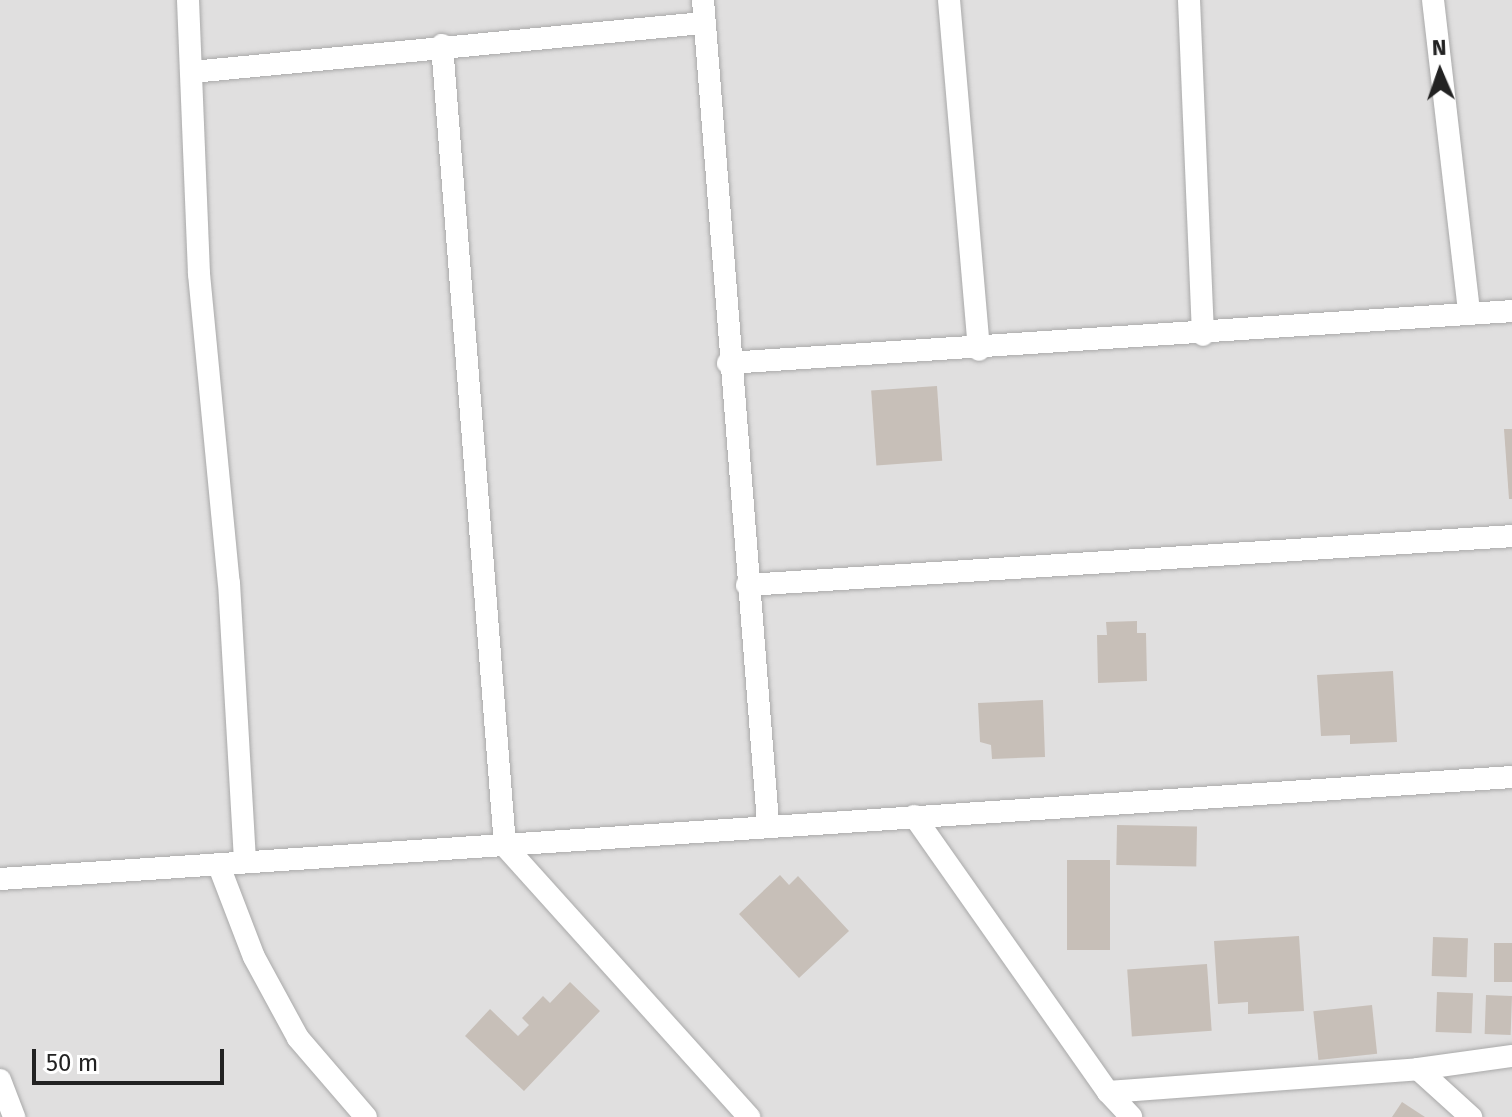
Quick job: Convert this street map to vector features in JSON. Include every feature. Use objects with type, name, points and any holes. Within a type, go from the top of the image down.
[{"type":"street","points":[[188,0],[199,274],[229,583],[245,862]]},
{"type":"street","points":[[703,0],[728,363],[768,823]]},
{"type":"street","points":[[949,0],[979,350]]},
{"type":"street","points":[[1189,0],[1203,335]]},
{"type":"street","points":[[1433,0],[1469,313]]},
{"type":"street","points":[[192,72],[442,45],[703,23]]},
{"type":"street","points":[[442,45],[505,846],[749,1117]]},
{"type":"street","points":[[728,363],[979,350],[1512,311]]},
{"type":"street","points":[[747,585],[1512,536]]},
{"type":"street","points":[[0,879],[505,846],[768,823],[1512,777]]},
{"type":"street","points":[[914,816],[1108,1092],[1131,1117]]},
{"type":"street","points":[[219,866],[254,957],[298,1038],[366,1117]]},
{"type":"street","points":[[1108,1092],[1418,1069],[1512,1056]]},
{"type":"street","points":[[1418,1069],[1471,1117]]},
{"type":"street","points":[[0,1080],[14,1117]]},
{"type":"shaded area","points":[[0,0],[1512,0],[1512,1117],[0,1117]]},
{"type":"building","points":[[937,386],[942,461],[876,465],[871,391]]},
{"type":"building","points":[[1504,429],[1512,429],[1512,499],[1509,499]]},
{"type":"building","points":[[1137,621],[1137,633],[1146,633],[1147,681],[1098,683],[1097,635],[1107,635],[1106,622]]},
{"type":"building","points":[[1393,671],[1397,742],[1350,744],[1350,735],[1321,736],[1317,675]]},
{"type":"building","points":[[1043,700],[1045,757],[992,759],[991,745],[980,742],[978,703]]},
{"type":"building","points":[[1117,825],[1197,826],[1196,866],[1116,865]]},
{"type":"building","points":[[1067,860],[1110,860],[1110,950],[1067,950]]},
{"type":"building","points":[[780,875],[789,885],[798,876],[849,931],[799,978],[739,914]]},
{"type":"building","points":[[1299,936],[1304,1011],[1248,1014],[1248,1002],[1218,1004],[1214,941]]},
{"type":"building","points":[[1433,937],[1468,938],[1467,977],[1432,976]]},
{"type":"building","points":[[1494,943],[1512,943],[1512,982],[1494,982]]},
{"type":"building","points":[[1207,964],[1212,1031],[1132,1036],[1127,970]]},
{"type":"building","points":[[570,982],[600,1011],[524,1091],[465,1036],[490,1009],[518,1036],[529,1025],[522,1018],[543,996],[550,1003]]},
{"type":"building","points":[[1437,992],[1473,993],[1472,1033],[1436,1032]]},
{"type":"building","points":[[1486,995],[1512,996],[1511,1035],[1485,1034]]},
{"type":"building","points":[[1372,1005],[1377,1054],[1318,1060],[1313,1011]]},
{"type":"building","points":[[1402,1102],[1425,1117],[1392,1117]]}]
